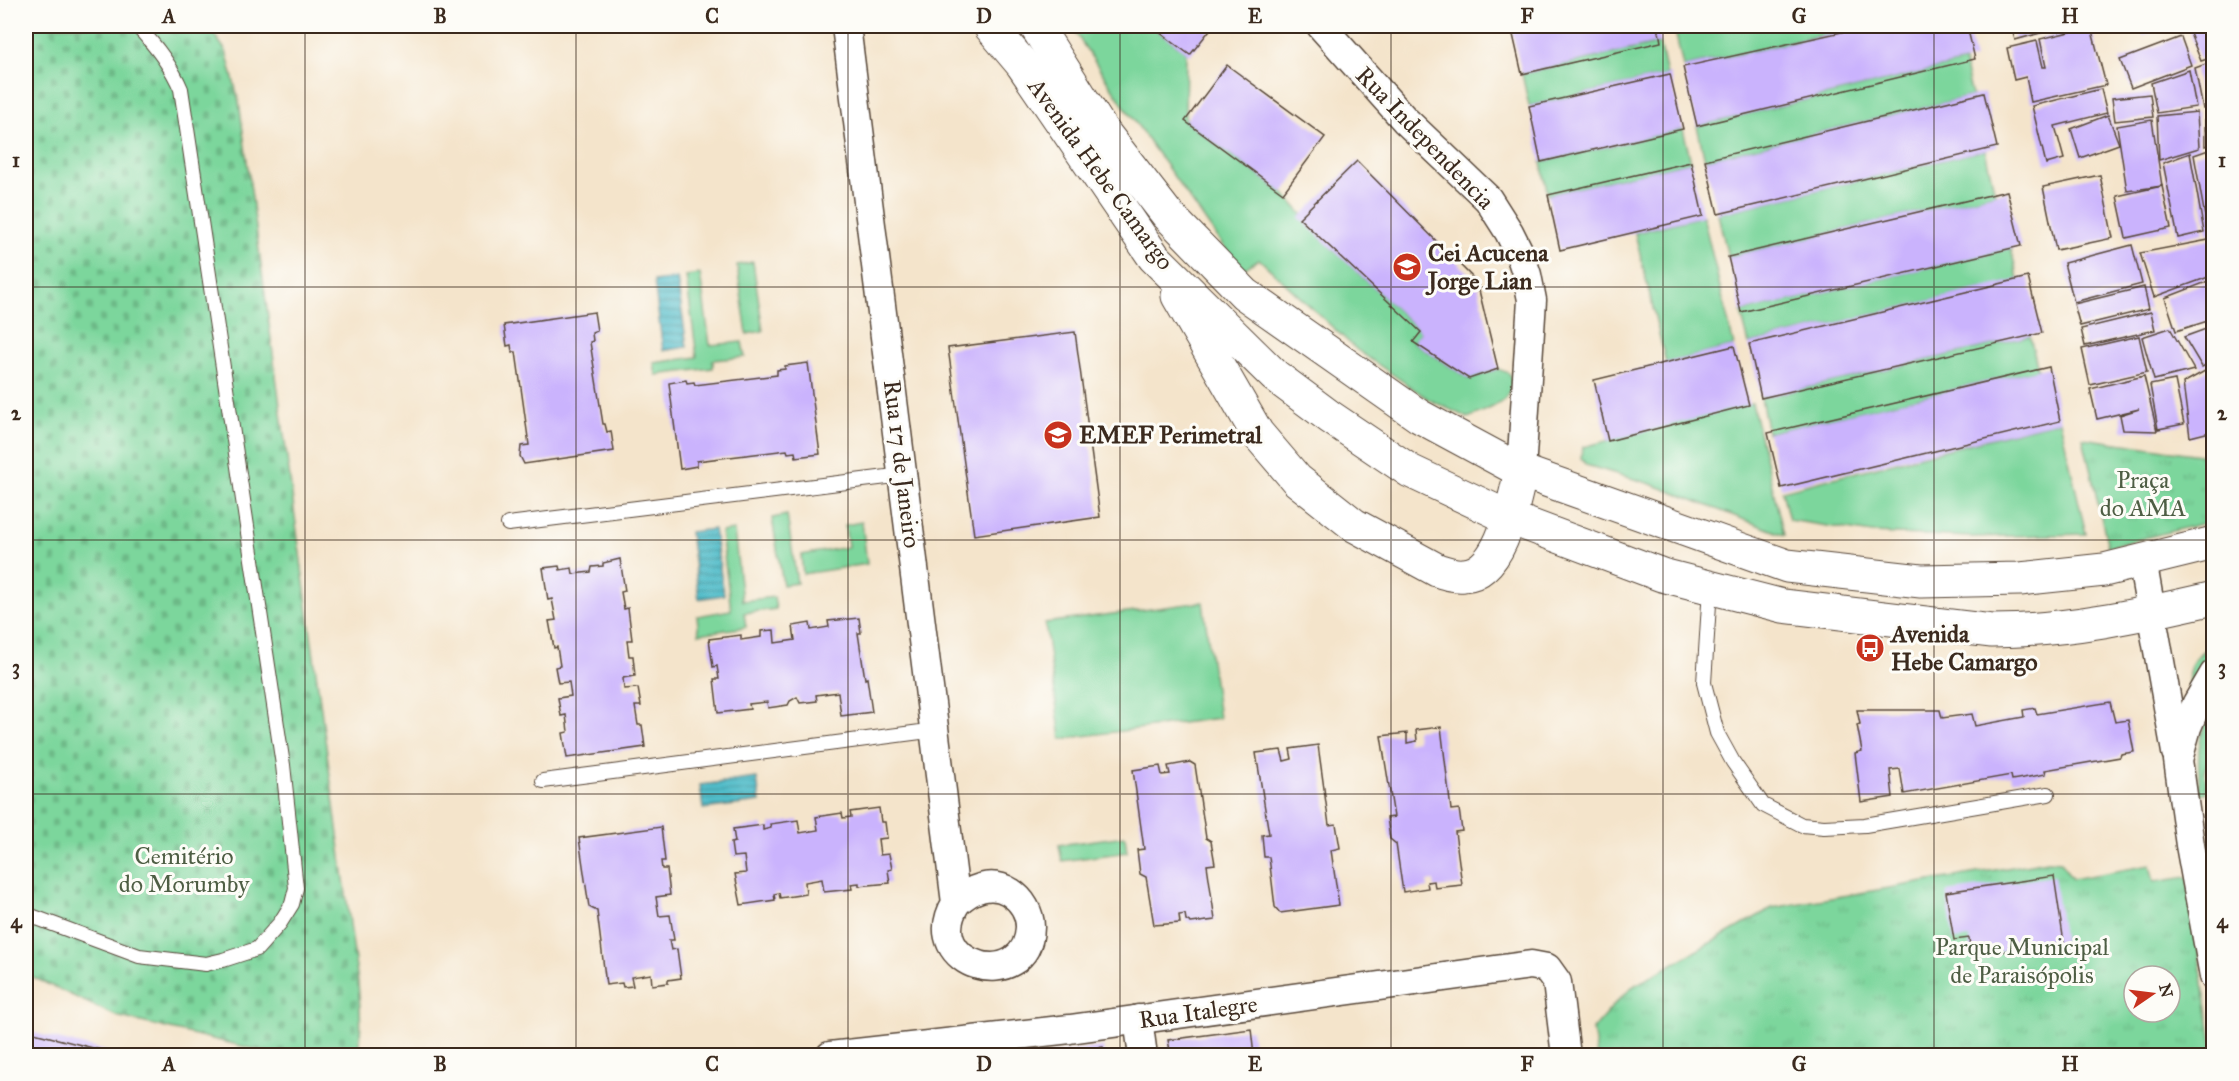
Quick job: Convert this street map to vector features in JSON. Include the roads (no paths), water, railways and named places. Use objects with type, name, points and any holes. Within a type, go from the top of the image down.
[{"type":"main road","name":"Avenida Hebe Camargo","points":[[990,26],[1022,64],[1154,257],[1275,376],[1330,417],[1410,471],[1510,518],[1662,575],[1783,606],[1992,631],[2024,631],[2151,613],[2214,598]]},
{"type":"main road","name":"Avenida Hebe Camargo","points":[[1036,26],[1101,129],[1167,214],[1245,294],[1419,416],[1521,471],[1787,567],[1921,581],[2020,579],[2104,570],[2214,543]]},
{"type":"main road","points":[[1154,257],[1257,433],[1297,480],[1354,525],[1437,570],[1450,575],[1465,576],[1476,572],[1483,566],[1501,543],[1510,518],[1521,471]]},
{"type":"street","name":"Rua 17 de Janeiro","points":[[846,26],[956,903]]},
{"type":"street","name":"Rua Independencia","points":[[1321,26],[1405,120],[1488,199],[1520,254],[1532,300],[1521,471]]},
{"type":"street","points":[[2142,560],[2178,760],[2204,879],[2214,976]]},
{"type":"street","points":[[2178,760],[2187,727],[2197,703],[2214,674]]},
{"type":"street","name":"Rua Italegre","points":[[830,1056],[973,1047],[1138,1019],[1531,965],[1546,968],[1557,982],[1566,1056]]},
{"type":"street","points":[[1138,1019],[1143,1056]]},
{"type":"lane","points":[[26,914],[139,956],[206,963],[257,949],[280,923],[292,904],[296,888],[283,765],[181,89],[166,61],[137,26]]},
{"type":"lane","points":[[508,524],[903,475]]},
{"type":"lane","points":[[1710,588],[1704,683],[1717,733],[1733,762],[1763,805],[1802,825],[1824,827],[1865,825],[2048,794]]},
{"type":"lane","points":[[543,780],[936,730]]},
{"type":"water","points":[[677,278],[687,347],[663,351],[654,281]]},
{"type":"water","points":[[714,529],[724,595],[699,599],[690,532]]},
{"type":"water","points":[[757,778],[760,802],[703,809],[700,785]]},
{"type":"place","name":"Cei Acucena Jorge Lian","points":[[1407,267]]},
{"type":"place","name":"EMEF Perimetral","points":[[1058,435]]},
{"type":"place","name":"Avenida Hebe Camargo","points":[[1870,648]]},
{"type":"park label","name":"Praça do AMA","points":[[2143,494]]},
{"type":"park label","name":"Cemitério do Morumby","points":[[184,870]]},
{"type":"park label","name":"Parque Municipal de Paraisópolis","points":[[2022,961]]}]
